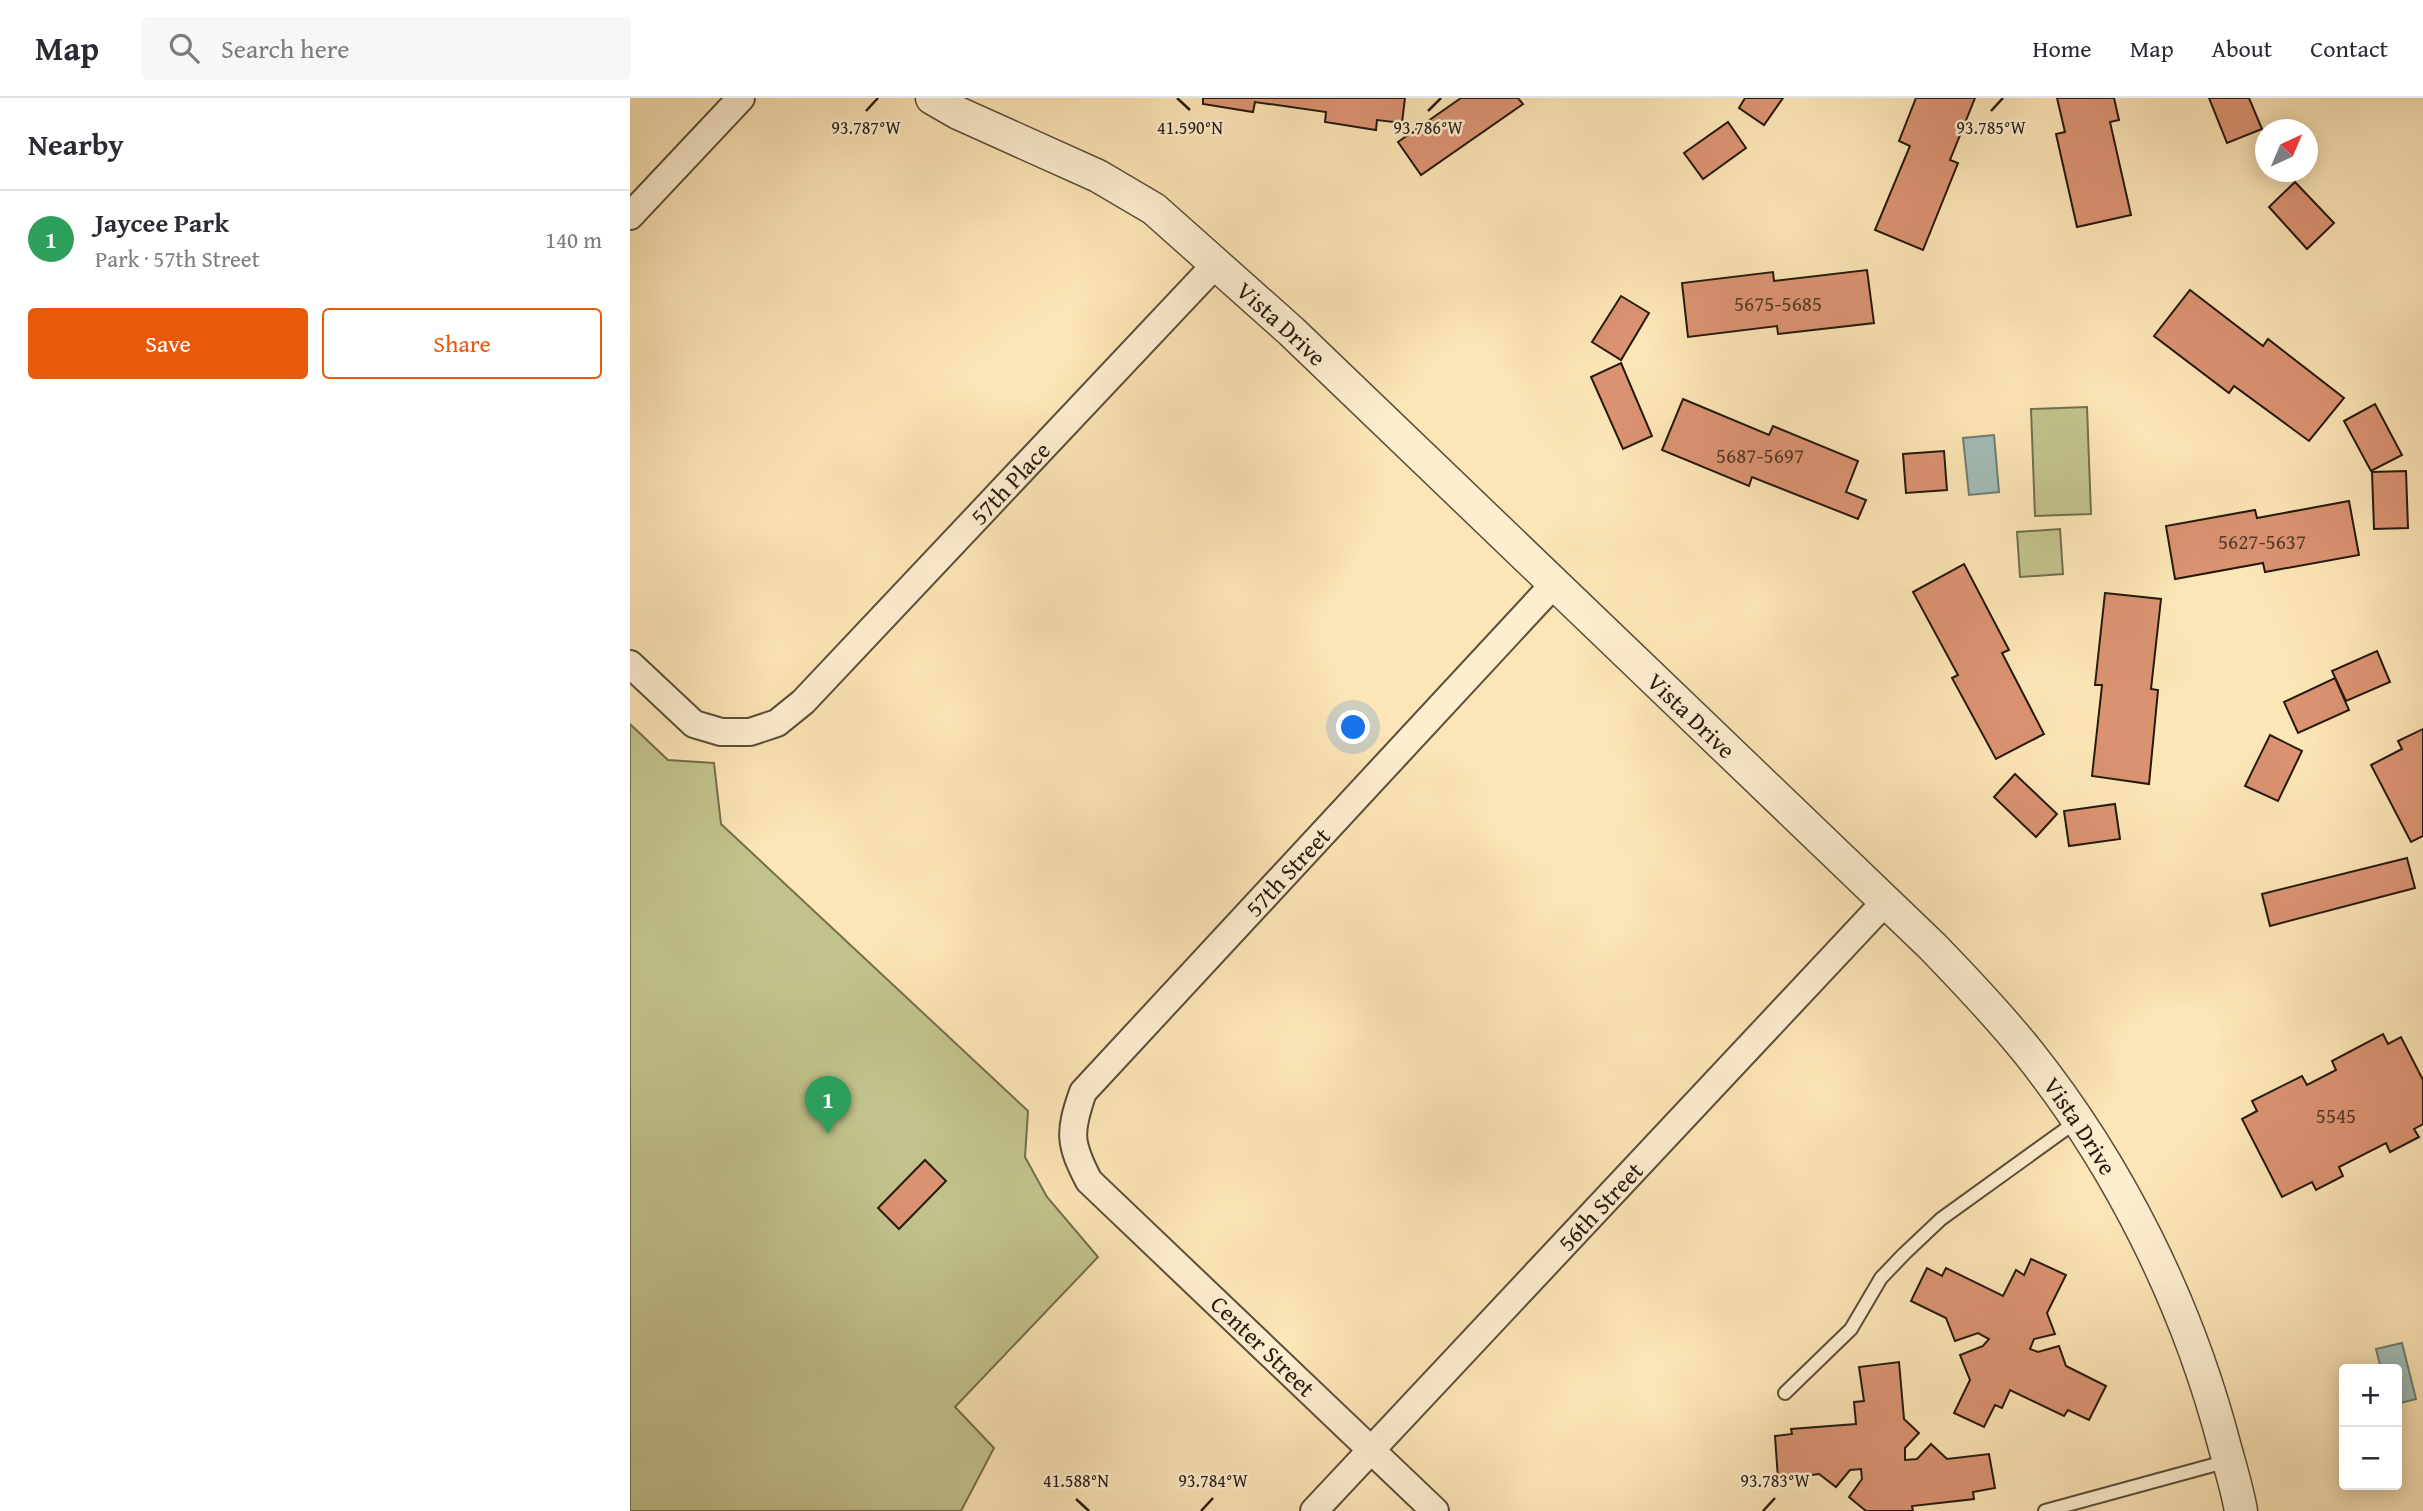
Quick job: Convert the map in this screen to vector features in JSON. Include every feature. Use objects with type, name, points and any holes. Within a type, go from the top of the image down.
[{"type":"street","points":[[630,216],[741,98]]},
{"type":"street","name":"Vista Drive","points":[[932,98],[958,113],[1098,176],[1154,209],[1291,331],[1555,583],[1886,901],[1994,1011],[2046,1076],[2120,1189],[2171,1291],[2212,1397],[2241,1511]]},
{"type":"street","name":"57th Place","points":[[630,664],[694,724],[721,732],[750,732],[777,723],[803,702],[1216,264]]},
{"type":"street","name":"57th Street","points":[[1090,1181],[1076,1155],[1073,1123],[1083,1092],[1555,583]]},
{"type":"street","name":"56th Street","points":[[1314,1511],[1886,901]]},
{"type":"street","name":"Center Street","points":[[1090,1181],[1435,1511]]},
{"type":"lane","points":[[1785,1394],[1851,1329],[1881,1278],[1903,1254],[1952,1211],[2077,1121]]},
{"type":"lane","points":[[2045,1511],[2229,1461]]},
{"type":"green space","points":[[2087,407],[2091,514],[2035,516],[2031,409]]},
{"type":"green space","points":[[2060,529],[2063,574],[2020,577],[2017,532]]},
{"type":"green space","points":[[630,724],[668,760],[714,763],[721,824],[1028,1111],[1025,1157],[1047,1197],[1098,1257],[955,1407],[994,1448],[961,1511],[630,1511]]},
{"type":"water","points":[[1994,435],[1999,492],[1969,495],[1963,438]]},
{"type":"water","points":[[2402,1343],[2416,1399],[2402,1403],[2402,1364],[2380,1364],[2376,1349]]},
{"type":"building","points":[[1203,98],[1405,98],[1402,123],[1377,120],[1376,130],[1325,122],[1326,112],[1255,102],[1253,112],[1203,104]]},
{"type":"building","points":[[1461,98],[1518,98],[1523,104],[1421,175],[1398,142]]},
{"type":"building","points":[[1745,98],[1783,98],[1764,125],[1739,108]]},
{"type":"building","points":[[1916,98],[1975,98],[1950,160],[1958,163],[1923,250],[1875,230],[1910,146],[1899,141]]},
{"type":"building","points":[[2057,98],[2114,98],[2119,120],[2110,122],[2131,215],[2077,227],[2056,134],[2065,132]]},
{"type":"building","points":[[2209,98],[2249,98],[2258,119],[2255,119],[2255,132],[2227,143]]},
{"type":"building","points":[[1728,122],[1746,148],[1703,179],[1684,153]]},
{"type":"building","points":[[2295,182],[2334,223],[2307,249],[2269,207]]},
{"type":"building","points":[[1867,270],[1874,323],[1778,334],[1777,326],[1688,337],[1682,283],[1773,272],[1774,281]]},
{"type":"building","points":[[2190,290],[2263,346],[2268,339],[2344,398],[2309,441],[2234,386],[2229,393],[2154,336]]},
{"type":"building","points":[[1621,296],[1649,313],[1621,360],[1592,342]]},
{"type":"building","points":[[1621,363],[1652,436],[1623,449],[1591,377]]},
{"type":"building","points":[[1683,399],[1769,435],[1773,426],[1858,461],[1846,492],[1866,500],[1858,519],[1752,477],[1749,486],[1662,450]]},
{"type":"building","points":[[2375,404],[2402,455],[2371,471],[2344,421]]},
{"type":"building","points":[[1944,451],[1947,490],[1906,493],[1903,454]]},
{"type":"building","points":[[2406,471],[2408,528],[2374,529],[2372,472]]},
{"type":"building","points":[[2349,501],[2359,555],[2265,572],[2263,563],[2175,579],[2166,526],[2255,510],[2257,518]]},
{"type":"building","points":[[1964,564],[2009,650],[2002,653],[2044,734],[1996,759],[1952,678],[1958,675],[1913,592]]},
{"type":"building","points":[[2105,593],[2161,599],[2151,689],[2158,690],[2149,784],[2092,776],[2102,685],[2095,685]]},
{"type":"building","points":[[2377,651],[2390,682],[2346,701],[2332,671]]},
{"type":"building","points":[[2335,678],[2349,710],[2298,733],[2284,702]]},
{"type":"building","points":[[2423,729],[2423,836],[2411,842],[2371,765],[2402,749],[2398,741]]},
{"type":"building","points":[[2270,735],[2302,751],[2278,801],[2245,786]]},
{"type":"building","points":[[2015,774],[2057,814],[2036,837],[1994,797]]},
{"type":"building","points":[[2115,804],[2120,839],[2069,846],[2064,811]]},
{"type":"building","points":[[2407,858],[2415,888],[2270,926],[2262,894]]},
{"type":"building","points":[[2383,1034],[2388,1044],[2401,1037],[2423,1080],[2423,1124],[2414,1129],[2419,1137],[2390,1152],[2386,1143],[2339,1167],[2343,1176],[2316,1190],[2312,1182],[2282,1197],[2242,1119],[2257,1111],[2252,1101],[2302,1076],[2307,1085],[2336,1070],[2332,1061]]},
{"type":"building","points":[[925,1160],[946,1181],[899,1229],[878,1208]]},
{"type":"building","points":[[2031,1259],[2066,1275],[2047,1313],[2055,1334],[2034,1339],[2030,1349],[2038,1352],[2059,1346],[2066,1366],[2106,1386],[2089,1420],[2068,1410],[2064,1416],[2010,1390],[2002,1408],[1995,1405],[1984,1427],[1954,1413],[1970,1380],[1960,1355],[1983,1346],[1989,1339],[1978,1333],[1955,1341],[1946,1318],[1911,1301],[1927,1268],[1942,1276],[1946,1268],[2003,1296],[2016,1270],[2024,1275]]},
{"type":"building","points":[[1899,1362],[1904,1419],[1919,1433],[1905,1448],[1905,1460],[1917,1459],[1931,1444],[1947,1459],[1989,1454],[1995,1488],[1973,1492],[1974,1499],[1912,1506],[1913,1511],[1866,1511],[1849,1497],[1862,1479],[1861,1469],[1850,1470],[1836,1487],[1819,1474],[1778,1479],[1775,1436],[1792,1434],[1791,1429],[1856,1424],[1854,1402],[1864,1401],[1859,1367]]},
{"type":"place","name":"Jaycee Park","points":[[828,1134]]}]
